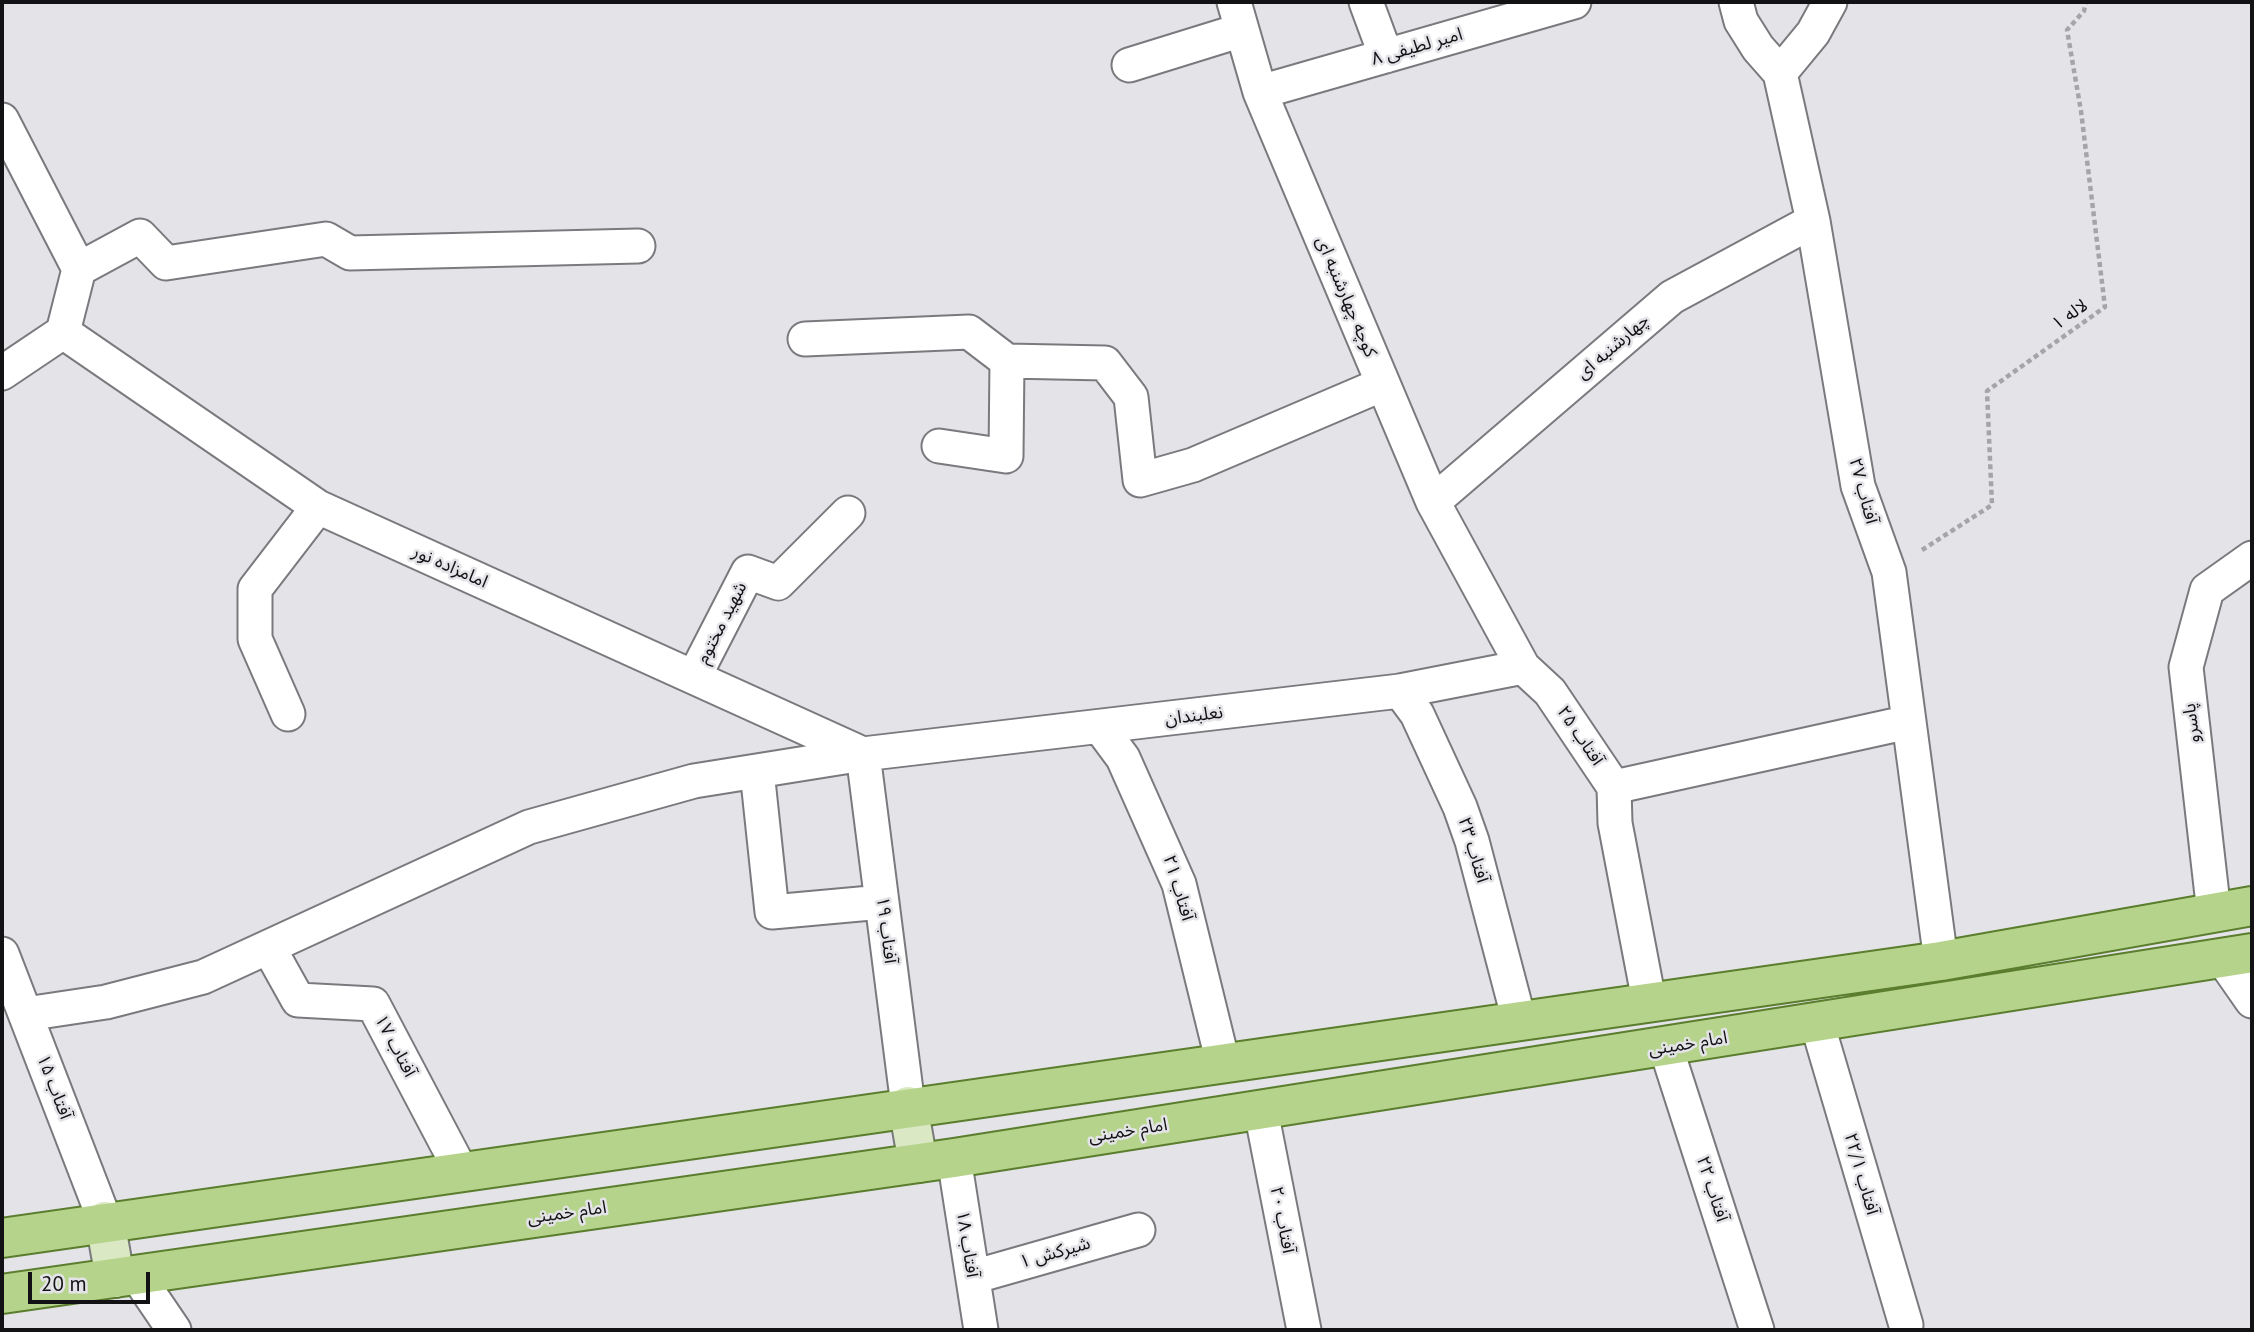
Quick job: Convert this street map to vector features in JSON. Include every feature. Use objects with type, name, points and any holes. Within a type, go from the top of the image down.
[{"type":"main road","points":[[2,1238],[105,1221],[1941,961],[2252,906]]},
{"type":"main road","name":"امام خمینی","points":[[2,1294],[936,1161],[1666,1048],[2237,955]]},
{"type":"main road","points":[[908,1107],[936,1161]]},
{"type":"main road","points":[[105,1221],[125,1276]]},
{"type":"street","points":[[1366,2],[1386,56]]},
{"type":"street","name":"۸ امیر لطیفی","points":[[1259,92],[1386,56],[1539,6],[1574,2]]},
{"type":"street","points":[[1736,2],[1741,21],[1758,48],[1780,73],[1813,33],[1830,2]]},
{"type":"street","points":[[1129,65],[1238,16],[1259,92]]},
{"type":"street","name":"آفتاب ۲۷","points":[[1780,73],[1813,221],[1858,486],[1889,572],[1941,961]]},
{"type":"street","name":"کوچه چهارشنبه ای","points":[[1259,92],[1433,502]]},
{"type":"street","points":[[2,120],[79,269],[63,332],[2,373]]},
{"type":"street","name":"چهارشنبه ای","points":[[1433,502],[1672,296],[1813,221]]},
{"type":"street","points":[[79,269],[139,236],[166,263],[327,239],[350,253],[638,246]]},
{"type":"street","name":"امامزاده نور","points":[[63,332],[318,508],[863,754]]},
{"type":"street","points":[[805,339],[969,332],[1007,361],[1105,363],[1131,397],[1140,480],[1193,465],[1383,384]]},
{"type":"street","points":[[939,446],[1006,456],[1007,361]]},
{"type":"street","name":"آفتاب ۲۵","points":[[1433,502],[1523,667],[1550,692],[1614,787]]},
{"type":"street","points":[[288,714],[255,639],[255,589],[318,508]]},
{"type":"street","name":"شهید مختوم","points":[[694,677],[748,572],[778,583],[848,513]]},
{"type":"street","name":"پاسرو","points":[[2214,913],[2186,667],[2207,590],[2252,558]]},
{"type":"street","name":"نعلبندان","points":[[26,1014],[106,1002],[203,977],[529,827],[694,781],[863,754],[1400,691],[1523,667]]},
{"type":"street","name":"آفتاب ۲۳","points":[[1400,691],[1417,714],[1460,807],[1472,841],[1519,1020]]},
{"type":"street","points":[[1649,1001],[1615,823],[1614,787],[1909,722]]},
{"type":"street","name":"آفتاب ۲۱","points":[[1100,727],[1123,758],[1179,884],[1223,1063]]},
{"type":"street","name":"۱۹ آفتاب","points":[[863,754],[908,1107]]},
{"type":"street","points":[[757,771],[772,912],[882,902]]},
{"type":"street","name":"۱۷ آفتاب","points":[[269,948],[298,1000],[373,1004],[461,1171]]},
{"type":"street","name":"آفتاب ۱۵","points":[[2,954],[105,1221]]},
{"type":"street","points":[[2237,955],[2252,1001]]},
{"type":"street","name":"آفتاب ۲۲/۱","points":[[1817,1023],[1906,1325]]},
{"type":"street","name":"آفتاب ۲۲","points":[[1666,1048],[1757,1330]]},
{"type":"street","name":"۲۰ آفتاب","points":[[1261,1111],[1304,1330]]},
{"type":"street","name":"آفتاب ۱۸","points":[[936,1161],[973,1277],[981,1330]]},
{"type":"street","name":"شیرکش ۱","points":[[973,1277],[1138,1230]]},
{"type":"street","points":[[125,1276],[174,1330]]},
{"type":"path","name":"لاله ۱","points":[[1889,572],[1992,505],[1987,391],[2105,307],[2081,111],[2067,30],[2084,11],[2086,2]]}]
